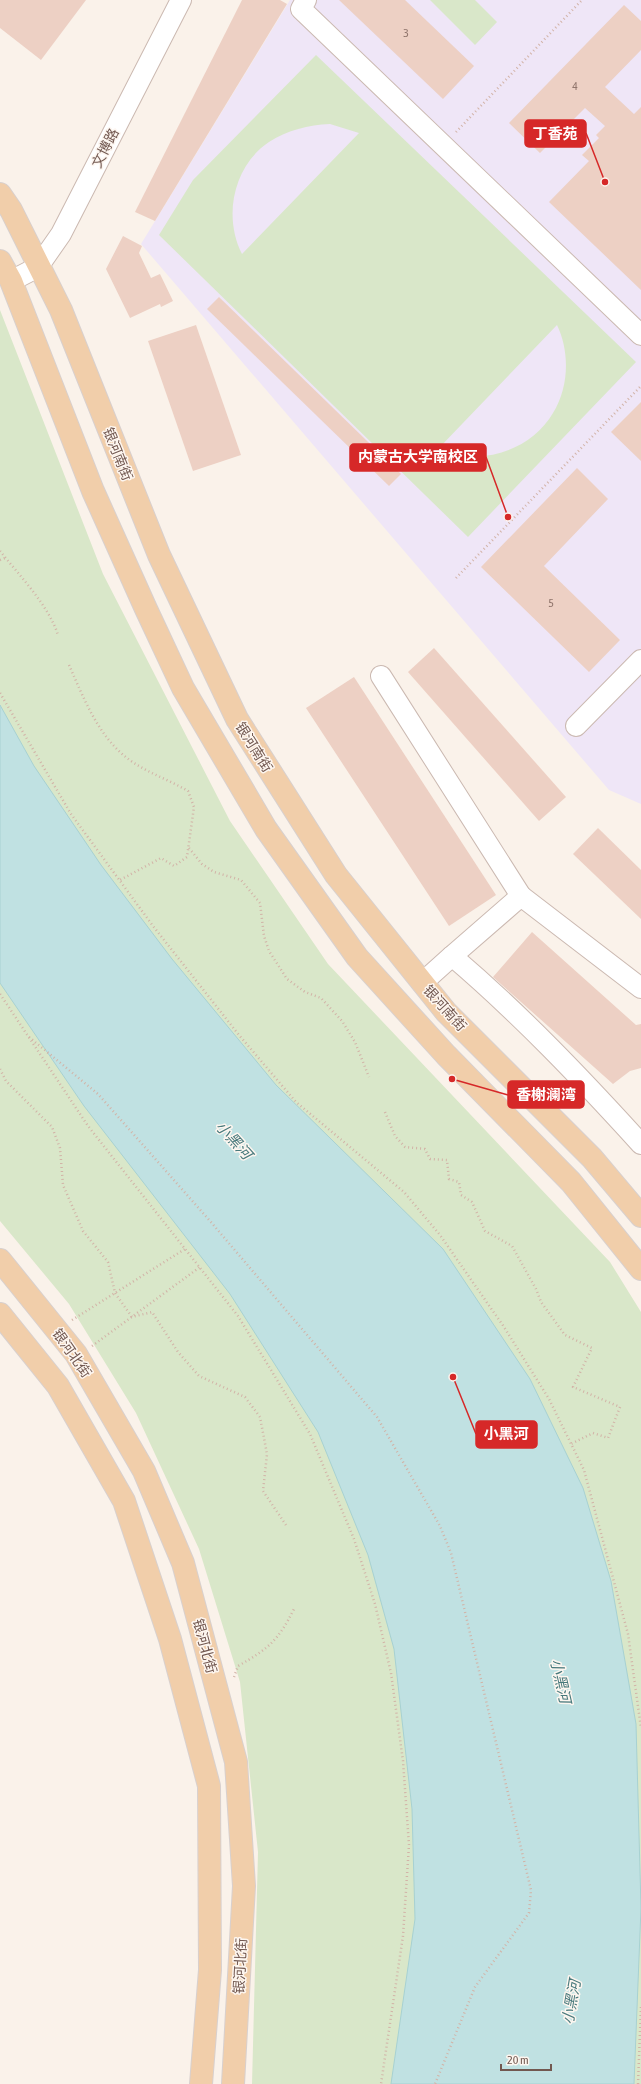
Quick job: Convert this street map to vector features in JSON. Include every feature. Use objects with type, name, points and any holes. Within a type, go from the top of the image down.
[{"type":"main road","name":"银河南街","points":[[0,194],[11,210],[38,267],[61,310],[158,555],[236,720],[336,875],[446,1012],[592,1158],[641,1216]]},
{"type":"main road","points":[[0,261],[11,281],[93,491],[149,617],[183,688],[266,829],[357,957],[446,1055],[571,1182],[641,1269]]},
{"type":"main road","name":"银河北街","points":[[0,1260],[77,1357],[144,1471],[182,1563],[236,1762],[244,1886],[233,2084]]},
{"type":"main road","points":[[0,1314],[58,1386],[124,1501],[170,1639],[207,1779],[210,1970],[201,2084]]},
{"type":"street","name":"文博路","points":[[11,281],[38,267],[62,234],[181,0]]},
{"type":"street","points":[[306,0],[301,9],[641,335]]},
{"type":"street","points":[[576,726],[641,660]]},
{"type":"street","points":[[380,676],[521,896],[641,988]]},
{"type":"street","points":[[422,982],[521,896]]},
{"type":"street","points":[[452,956],[494,992],[596,1094],[641,1144]]},
{"type":"path","points":[[443,145],[582,0]]},
{"type":"path","points":[[456,578],[641,386]]},
{"type":"path","points":[[0,551],[42,606],[55,625],[58,635]]},
{"type":"path","points":[[0,560],[5,558]]},
{"type":"path","points":[[69,666],[90,712],[110,742],[134,763],[188,791],[194,807],[188,857],[174,866],[161,858],[120,880]]},
{"type":"path","points":[[0,693],[71,814],[234,1029],[296,1102],[404,1192],[440,1235],[504,1328],[549,1399],[584,1470],[628,1634],[641,1728]]},
{"type":"path","points":[[189,847],[202,864],[214,872],[241,880],[260,903],[264,936],[269,951],[287,979],[305,992],[321,998],[342,1021],[355,1042],[369,1078]]},
{"type":"path","points":[[0,994],[88,1126],[238,1316],[310,1434],[354,1539],[375,1604],[391,1673],[403,1761],[409,1845],[403,1936],[381,2084]]},
{"type":"path","points":[[29,1037],[98,1094],[215,1226],[377,1417],[440,1526],[451,1553],[531,1890],[529,1913],[475,1987],[435,2084]]},
{"type":"path","points":[[0,1069],[6,1081],[52,1127],[60,1148],[63,1185],[83,1231],[108,1262],[114,1294],[132,1316]]},
{"type":"path","points":[[385,1112],[395,1136],[405,1147],[425,1149],[430,1159],[447,1160],[449,1179],[459,1182],[461,1195],[472,1202],[485,1231],[512,1246],[534,1284],[541,1302],[564,1336],[592,1348],[573,1387],[620,1407],[608,1438],[593,1433],[571,1444]]},
{"type":"path","points":[[56,1330],[185,1249]]},
{"type":"path","points":[[77,1357],[200,1267]]},
{"type":"path","points":[[132,1316],[152,1312],[178,1352],[199,1376],[245,1397],[260,1417],[267,1454],[264,1491],[286,1525]]},
{"type":"path","points":[[234,1677],[238,1666],[264,1651],[283,1631],[294,1609]]},
{"type":"path","points":[[638,2084],[641,2006]]},
{"type":"shaded area","points":[[290,0],[641,0],[641,804],[609,790],[141,244]]},
{"type":"green space","points":[[430,0],[475,0],[497,22],[475,45]]},
{"type":"green space","points":[[316,55],[636,362],[468,537],[159,235],[193,180]],"holes":[[[330,124],[359,133],[242,254],[236,240],[233,224],[233,209],[235,193],[247,164],[257,152],[269,142],[283,134],[306,127]],[[557,325],[561,335],[566,358],[565,381],[558,403],[553,413],[543,426],[518,446],[486,456],[454,454],[439,448]]]},
{"type":"green space","points":[[0,310],[103,574],[230,821],[328,964],[610,1262],[641,1312],[641,2084],[252,2084],[258,1852],[240,1682],[199,1549],[136,1413],[69,1304],[0,1221]]},
{"type":"water","points":[[0,705],[34,766],[101,865],[172,959],[276,1085],[443,1249],[530,1379],[583,1488],[611,1581],[636,1724],[641,1908],[634,2084],[391,2084],[415,1919],[412,1809],[394,1649],[368,1555],[318,1432],[230,1294],[84,1106],[0,983]]},
{"type":"building","points":[[0,0],[86,0],[41,60],[0,28]]},
{"type":"building","points":[[242,0],[280,0],[287,4],[155,221],[135,212]]},
{"type":"building","points":[[339,0],[405,0],[474,66],[443,99]]},
{"type":"building","points":[[624,5],[641,21],[641,50],[605,87],[634,114],[641,107],[641,290],[549,202],[589,161],[582,155],[599,138],[596,135],[605,126],[585,108],[540,153],[509,123]]},
{"type":"building","points":[[123,236],[142,246],[139,253],[151,278],[160,274],[173,301],[161,307],[160,304],[130,318],[106,269]]},
{"type":"building","points":[[219,297],[401,474],[389,486],[207,309]]},
{"type":"building","points":[[196,325],[241,455],[193,471],[148,341]]},
{"type":"building","points":[[641,402],[641,461],[611,432]]},
{"type":"building","points":[[577,468],[608,499],[544,566],[620,640],[589,672],[481,567]]},
{"type":"building","points":[[434,648],[566,797],[539,821],[408,672]]},
{"type":"building","points":[[354,677],[496,895],[449,926],[306,708]]},
{"type":"building","points":[[598,828],[641,870],[641,919],[573,854]]},
{"type":"building","points":[[532,932],[636,1025],[641,1024],[641,1068],[630,1071],[613,1084],[493,977]]},
{"type":"place","name":"丁香苑","points":[[605,182]]},
{"type":"place","name":"内蒙古大学南校区","points":[[508,517]]},
{"type":"place","name":"香榭澜湾","points":[[452,1079]]},
{"type":"place","name":"小黑河","points":[[453,1377]]}]
